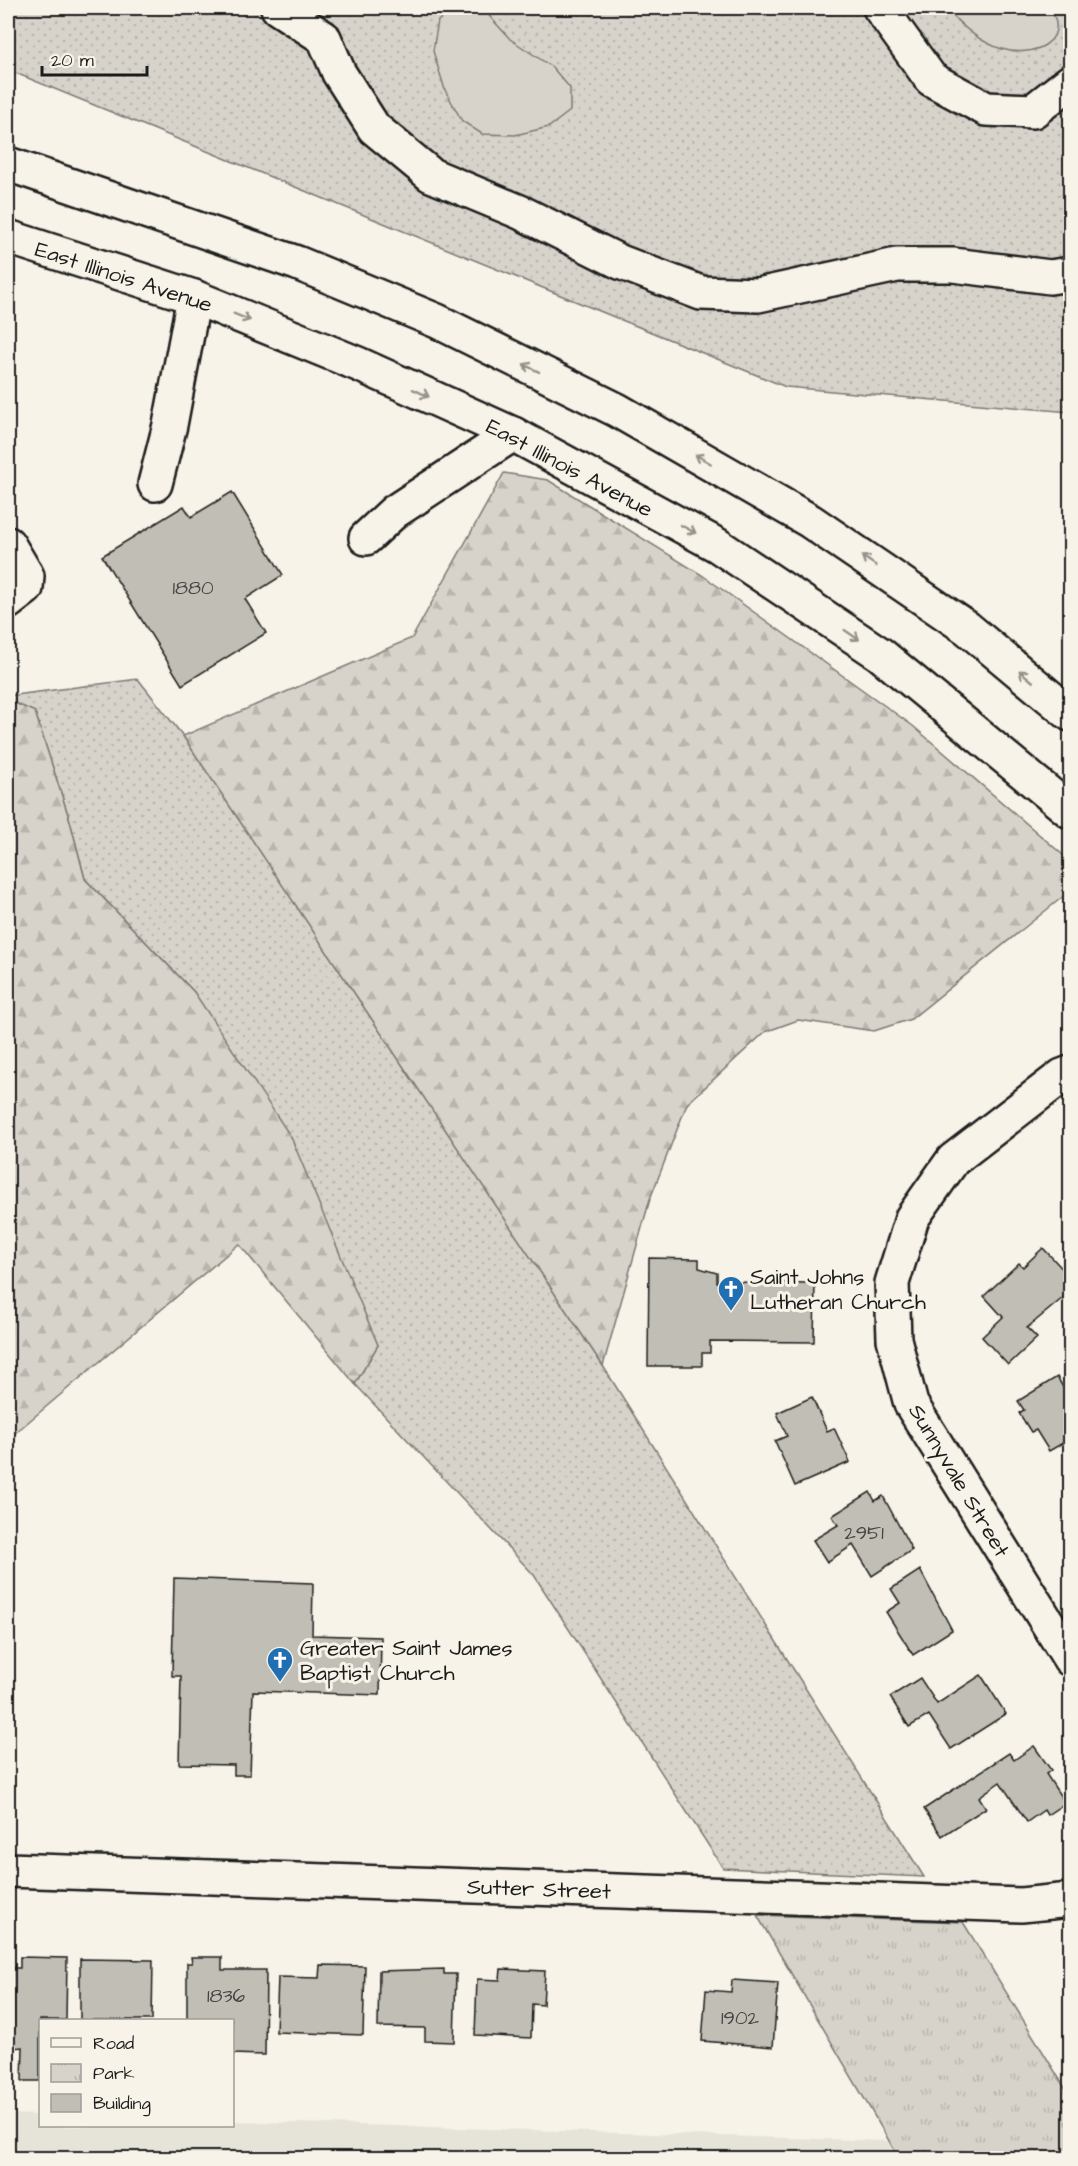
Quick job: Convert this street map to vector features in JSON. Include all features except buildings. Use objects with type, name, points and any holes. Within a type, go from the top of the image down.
[{"type":"main road","points":[[278,8],[324,38],[339,73],[375,128],[432,175],[520,212],[620,262],[701,293],[758,295],[897,265],[953,265],[1050,277],[1071,274]]},
{"type":"main road","points":[[880,8],[931,79],[986,109],[1033,111],[1071,82]]},
{"type":"main road","points":[[8,164],[297,263],[437,321],[617,410],[810,521],[968,628],[1071,714]]},
{"type":"main road","name":"East Illinois Avenue","points":[[8,237],[194,297],[358,364],[513,434],[717,545],[880,654],[1071,811]]},
{"type":"main road","points":[[155,484],[170,425],[194,297]]},
{"type":"main road","points":[[366,538],[394,512],[513,434]]},
{"type":"main road","points":[[8,544],[27,576],[26,588],[8,602]]},
{"type":"main road","name":"Sunnyvale Street","points":[[1071,1073],[1062,1076],[953,1160],[912,1218],[892,1283],[894,1339],[911,1404],[1071,1659]]},
{"type":"main road","name":"Sutter Street","points":[[8,1870],[1010,1904],[1071,1900]]},
{"type":"shaded area","points":[[8,2114],[39,2115],[39,2127],[234,2127],[234,2121],[888,2141],[899,2158],[8,2158]]},
{"type":"green space","points":[[8,8],[1070,8],[1070,412],[786,387],[8,70]]},
{"type":"green space","points":[[455,8],[483,9],[510,39],[552,67],[570,88],[570,111],[549,127],[515,135],[482,134],[462,121],[445,90],[433,51],[438,21]]},
{"type":"green space","points":[[946,8],[1050,8],[1056,30],[1052,39],[1036,49],[1013,51],[1002,49],[971,33]]},
{"type":"green space","points":[[504,473],[548,480],[702,575],[913,726],[1070,861],[1070,891],[911,1019],[874,1031],[798,1020],[765,1032],[687,1104],[650,1199],[603,1366],[183,736],[412,638]]},
{"type":"green space","points":[[138,679],[183,736],[603,1366],[924,1877],[723,1868],[534,1575],[355,1384],[378,1345],[194,992],[85,879],[70,821],[35,712],[8,700],[8,696]]},
{"type":"green space","points":[[8,700],[35,712],[70,821],[85,879],[194,992],[291,1137],[378,1345],[355,1384],[239,1244],[8,1439]]},
{"type":"green space","points":[[757,1915],[963,1922],[1070,2096],[1070,2158],[899,2158]]},
{"type":"place","name":"Saint Johns Lutheran Church","points":[[731,1312]]},
{"type":"place","name":"Greater Saint James Baptist Church","points":[[280,1683]]}]
